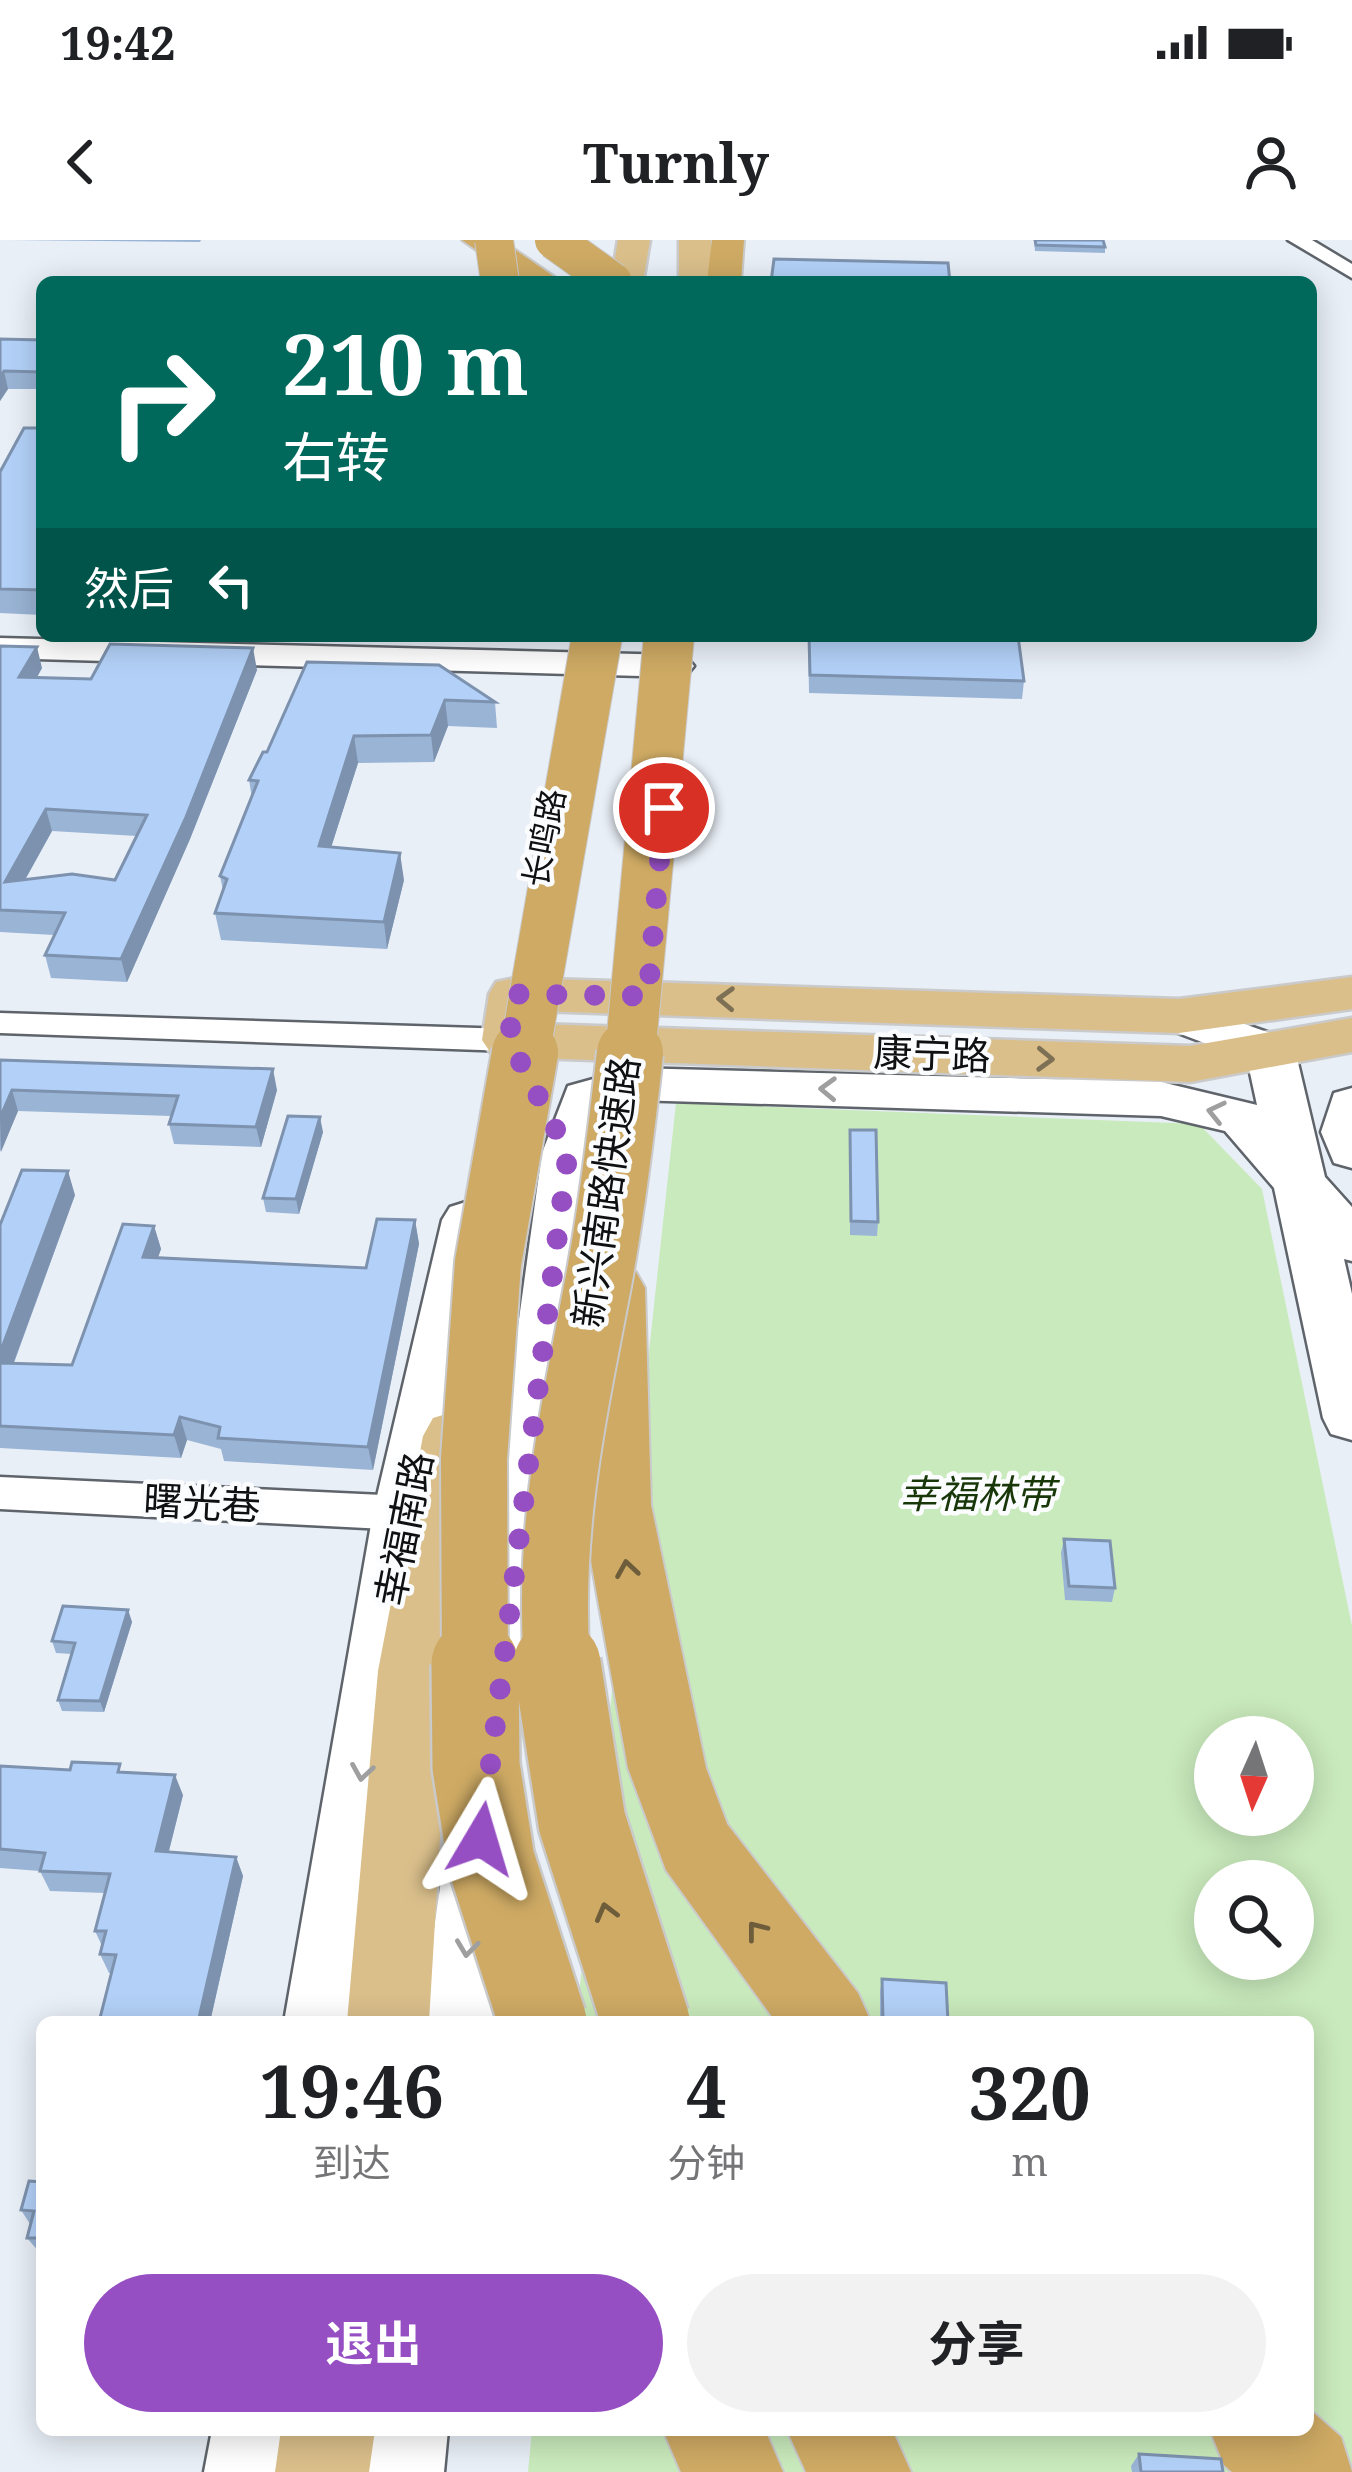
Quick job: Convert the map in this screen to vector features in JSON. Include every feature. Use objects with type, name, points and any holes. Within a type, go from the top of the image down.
[{"type":"highway","points":[[478,240],[535,276]]},
{"type":"highway","points":[[494,240],[499,276]]},
{"type":"highway","points":[[554,240],[605,276]]},
{"type":"highway","points":[[725,276],[728,240]]},
{"type":"highway","points":[[541,2016],[491,1862],[476,1766],[474,1459],[488,1263],[585,645]]},
{"type":"highway","name":"新兴南路快速路","points":[[644,2016],[616,1948],[569,1771],[556,1687],[553,1616],[561,1476],[590,1179],[674,646]]},
{"type":"highway","points":[[590,1179],[616,1505],[637,1631],[668,1768],[694,1844],[823,2016]]},
{"type":"highway","points":[[715,2436],[733,2472]]},
{"type":"highway","points":[[840,2436],[861,2472]]},
{"type":"highway","points":[[1266,2436],[1306,2472]]},
{"type":"main road","points":[[588,276],[595,240]]},
{"type":"main road","points":[[628,276],[634,240]]},
{"type":"main road","points":[[695,240],[695,276]]},
{"type":"main road","name":"长鸣路","points":[[512,1017],[585,645]]},
{"type":"main road","points":[[674,646],[646,1020],[1179,1016],[1352,993]]},
{"type":"main road","points":[[1179,1016],[1270,1050],[1352,1418]]},
{"type":"main road","points":[[512,1017],[590,1179]]},
{"type":"main road","name":"康宁路","points":[[512,1017],[646,1020],[1190,1064],[1352,1035]]},
{"type":"main road","name":"幸福南路","points":[[322,2016],[404,1513],[512,1017]]},
{"type":"main road","points":[[459,2016],[590,1179],[586,1097],[634,1084],[1161,1099],[1243,1118],[1352,1242]]},
{"type":"main road","points":[[1352,1105],[1347,1132],[1352,1151]]},
{"type":"main road","points":[[388,2016],[414,1671],[488,1263]]},
{"type":"main road","points":[[248,2472],[253,2436]]},
{"type":"main road","points":[[322,2472],[327,2436]]},
{"type":"main road","points":[[401,2472],[405,2436]]},
{"type":"street","points":[[1298,240],[1352,272]]},
{"type":"street","points":[[0,647],[674,646]]},
{"type":"street","points":[[0,1023],[512,1017]]},
{"type":"street","name":"曙光巷","points":[[0,1493],[404,1513]]},
{"type":"green space","name":"幸福林带","points":[[676,1103],[1199,1124],[1262,1189],[1352,1626],[1352,2472],[528,2472],[531,2436],[1314,2436],[1314,2016],[577,2016]]},
{"type":"building","points":[[1035,240],[1103,240],[1105,247],[1036,245]]},
{"type":"building","points":[[774,259],[948,263],[949,276],[772,276]]},
{"type":"building","points":[[0,339],[36,340],[36,372],[4,371],[0,377]]},
{"type":"building","points":[[24,428],[36,428],[36,590],[0,589],[0,472]]},
{"type":"building","points":[[809,642],[1019,642],[1024,681],[810,675]]},
{"type":"building","points":[[110,644],[253,648],[186,817],[121,959],[45,955],[65,913],[0,910],[0,646],[37,647],[19,677],[91,679]],"holes":[[[46,809],[147,815],[115,880],[72,874],[5,882]]]},
{"type":"building","points":[[307,662],[439,665],[495,702],[445,700],[431,735],[354,736],[319,846],[400,853],[384,922],[215,913],[227,879],[220,876],[258,781],[249,780],[267,752]]},
{"type":"building","points":[[0,1060],[273,1069],[256,1127],[169,1124],[178,1096],[12,1090],[0,1118]]},
{"type":"building","points":[[288,1116],[320,1117],[296,1199],[263,1198]]},
{"type":"building","points":[[850,1130],[876,1130],[878,1222],[851,1221]]},
{"type":"building","points":[[22,1170],[68,1171],[0,1353],[0,1225]]},
{"type":"building","points":[[377,1219],[415,1220],[368,1447],[218,1438],[220,1427],[180,1417],[174,1435],[0,1426],[0,1363],[72,1365],[123,1224],[154,1226],[143,1257],[366,1268]]},
{"type":"building","points":[[1064,1539],[1110,1541],[1115,1588],[1069,1586]]},
{"type":"building","points":[[63,1606],[128,1610],[100,1701],[58,1700],[75,1643],[52,1641]]},
{"type":"building","points":[[72,1762],[120,1764],[118,1772],[175,1775],[156,1851],[236,1857],[199,2016],[101,2016],[116,1955],[100,1954],[106,1931],[95,1931],[110,1874],[40,1871],[45,1853],[0,1849],[0,1766],[70,1770]]},
{"type":"building","points":[[882,1979],[946,1983],[948,2016],[883,2016]]},
{"type":"building","points":[[29,2181],[36,2182],[36,2238],[27,2238],[34,2211],[21,2210]]},
{"type":"building","points":[[1139,2454],[1221,2459],[1223,2472],[1141,2472]]},
{"type":"route","points":[[481,1839],[568,1153],[509,1040],[515,994],[648,996],[664,808]]}]
